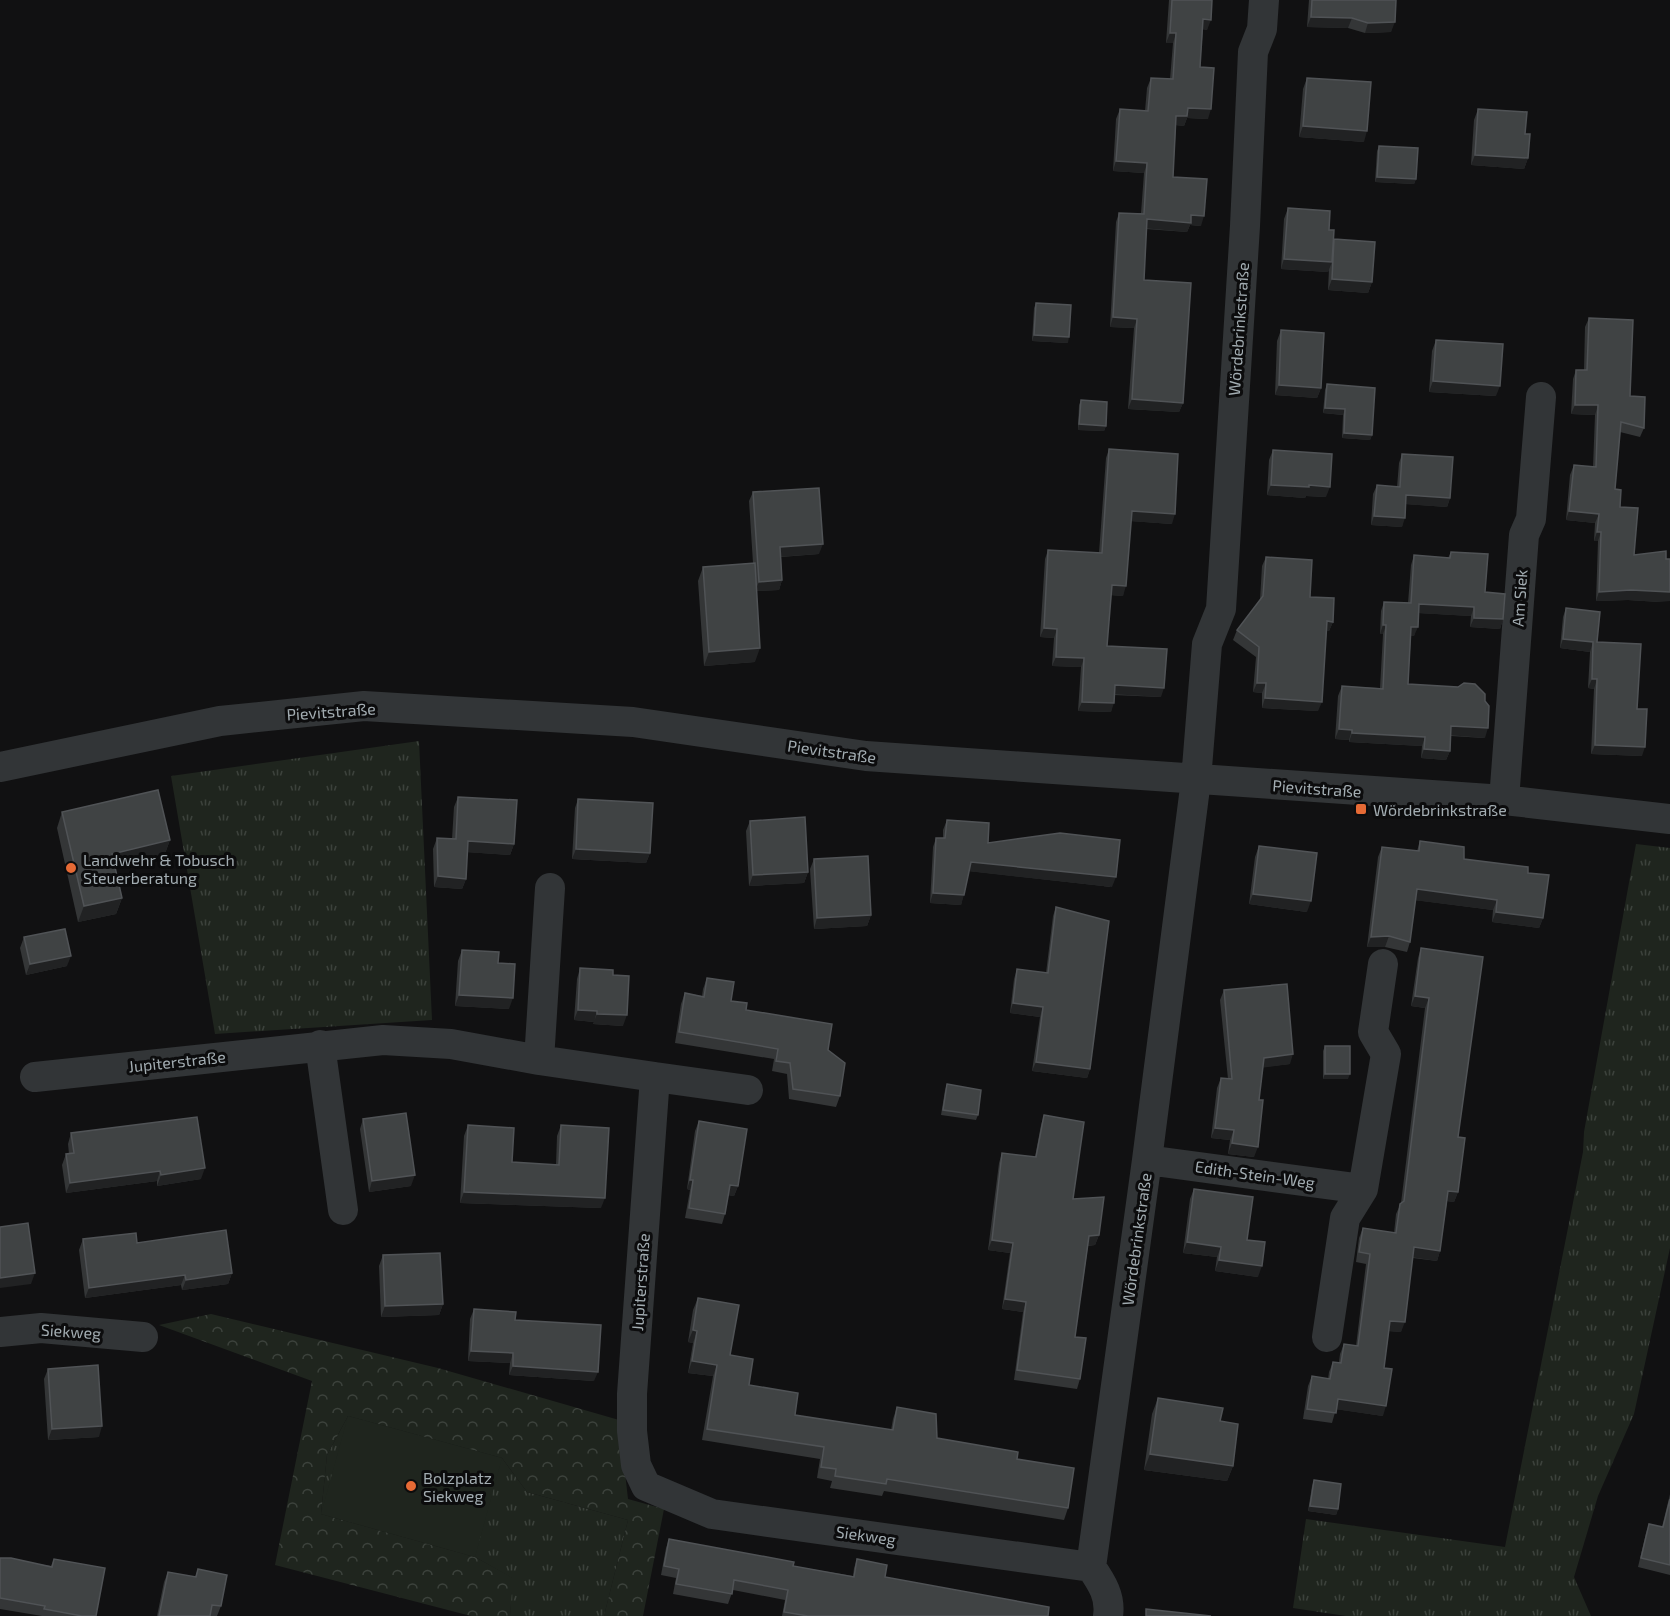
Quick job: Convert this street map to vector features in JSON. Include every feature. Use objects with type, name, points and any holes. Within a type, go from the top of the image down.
[{"type":"street","name":"Wördebrinkstraße","points":[[1091,1567],[1196,780],[1207,644],[1221,609],[1245,226],[1253,52],[1263,29],[1264,0]]},
{"type":"street","name":"Am Siek","points":[[1504,800],[1524,535],[1531,519],[1541,397]]},
{"type":"street","name":"Pievitstraße","points":[[0,767],[220,721],[364,706],[633,722],[866,756],[1504,800],[1670,819]]},
{"type":"street","points":[[538,1060],[550,888]]},
{"type":"street","points":[[1327,1337],[1345,1218],[1363,1189],[1386,1054],[1373,1032],[1383,964]]},
{"type":"street","name":"Jupiterstraße","points":[[35,1077],[383,1040],[451,1044],[538,1060],[748,1090]]},
{"type":"street","points":[[320,1045],[343,1210]]},
{"type":"street","name":"Jupiterstraße","points":[[646,1486],[636,1465],[632,1431],[632,1394],[655,1077]]},
{"type":"street","name":"Edith-Stein-Weg","points":[[1147,1160],[1363,1189]]},
{"type":"street","name":"Siekweg","points":[[0,1332],[41,1328],[143,1337]]},
{"type":"street","name":"Siekweg","points":[[646,1486],[712,1514],[1091,1567]]},
{"type":"street","points":[[1091,1567],[1103,1584],[1110,1605],[1108,1616]]},
{"type":"green space","points":[[419,741],[432,1020],[215,1034],[171,776]]},
{"type":"green space","points":[[1636,844],[1670,848],[1670,1248],[1634,1414],[1598,1496],[1574,1577],[1591,1616],[1346,1616],[1293,1608],[1306,1519],[1505,1547],[1583,1152],[1584,1132]]},
{"type":"green space","points":[[211,1314],[438,1368],[619,1420],[628,1499],[664,1509],[643,1616],[604,1616],[628,1520],[527,1492],[502,1458],[348,1416],[327,1455],[321,1514],[475,1557],[513,1578],[510,1616],[471,1616],[275,1565],[312,1381],[159,1325]]},
{"type":"green space","points":[[348,1416],[502,1458],[527,1492],[628,1520],[604,1616],[510,1616],[512,1578],[475,1557],[321,1514],[327,1455]]},
{"type":"green space","name":"Bolzplatz Siekweg","points":[[348,1416],[502,1458],[475,1557],[321,1514]]},
{"type":"building","points":[[1172,0],[1212,0],[1211,20],[1203,19],[1200,67],[1214,68],[1211,109],[1188,108],[1187,116],[1176,116],[1173,177],[1207,179],[1204,216],[1191,215],[1191,223],[1147,219],[1144,280],[1191,283],[1183,403],[1132,399],[1137,319],[1113,317],[1119,213],[1144,214],[1147,163],[1116,161],[1120,109],[1148,111],[1151,78],[1173,79],[1176,33],[1170,33]]},
{"type":"building","points":[[1312,0],[1396,0],[1395,22],[1368,23],[1352,18],[1311,17]]},
{"type":"building","points":[[1307,78],[1371,82],[1367,131],[1303,126]]},
{"type":"building","points":[[1478,109],[1527,112],[1525,134],[1530,134],[1528,158],[1475,155]]},
{"type":"building","points":[[1379,146],[1418,148],[1416,179],[1377,177]]},
{"type":"building","points":[[1288,208],[1330,211],[1329,230],[1334,230],[1332,262],[1284,259]]},
{"type":"building","points":[[1334,239],[1375,242],[1372,282],[1332,279]]},
{"type":"building","points":[[1036,303],[1071,305],[1069,337],[1034,335]]},
{"type":"building","points":[[1589,318],[1633,320],[1630,396],[1645,397],[1644,428],[1621,422],[1615,489],[1621,490],[1620,507],[1638,508],[1634,555],[1666,551],[1666,559],[1670,559],[1670,592],[1631,590],[1599,592],[1601,532],[1597,532],[1599,514],[1569,511],[1574,465],[1596,467],[1598,405],[1575,405],[1576,370],[1587,370]]},
{"type":"building","points":[[1281,330],[1324,333],[1321,388],[1279,385]]},
{"type":"building","points":[[1436,340],[1503,344],[1500,386],[1433,381]]},
{"type":"building","points":[[1327,384],[1375,388],[1372,435],[1344,433],[1345,409],[1325,408]]},
{"type":"building","points":[[1081,400],[1107,402],[1106,426],[1079,424]]},
{"type":"building","points":[[1109,449],[1178,454],[1175,514],[1132,511],[1126,586],[1112,585],[1107,646],[1167,649],[1164,688],[1115,685],[1114,703],[1082,702],[1084,658],[1056,657],[1057,629],[1044,628],[1048,550],[1102,553]]},
{"type":"building","points":[[1273,450],[1332,454],[1330,487],[1271,485]]},
{"type":"building","points":[[1402,454],[1453,457],[1450,498],[1406,495],[1405,518],[1374,516],[1377,485],[1400,487]]},
{"type":"building","points":[[819,488],[823,544],[780,547],[782,580],[759,582],[753,492]]},
{"type":"building","points":[[1451,552],[1488,554],[1485,592],[1505,594],[1503,619],[1474,618],[1474,607],[1419,604],[1418,627],[1411,627],[1408,684],[1458,687],[1464,683],[1475,684],[1485,694],[1485,701],[1489,706],[1488,728],[1451,726],[1450,751],[1424,749],[1425,737],[1352,733],[1352,730],[1339,729],[1342,686],[1383,689],[1386,625],[1383,625],[1384,602],[1411,603],[1414,555],[1450,558]]},
{"type":"building","points":[[1266,557],[1312,560],[1310,597],[1334,598],[1333,622],[1327,621],[1322,702],[1265,698],[1266,683],[1257,683],[1259,647],[1237,630],[1263,596]]},
{"type":"building","points":[[755,563],[760,648],[709,652],[703,567]]},
{"type":"building","points":[[1566,608],[1600,612],[1597,642],[1641,644],[1637,709],[1647,709],[1645,747],[1595,745],[1597,679],[1592,679],[1593,642],[1563,639]]},
{"type":"building","points":[[158,790],[170,840],[112,854],[122,898],[84,906],[62,812]]},
{"type":"building","points":[[458,797],[517,800],[514,844],[468,841],[466,879],[438,876],[437,838],[456,839]]},
{"type":"building","points":[[578,799],[653,803],[650,853],[576,849]]},
{"type":"building","points":[[805,817],[808,872],[753,875],[750,821]]},
{"type":"building","points":[[947,820],[989,823],[988,843],[1060,833],[1120,840],[1116,877],[971,862],[964,895],[933,893],[936,838],[945,838]]},
{"type":"building","points":[[1420,841],[1464,847],[1464,859],[1528,867],[1528,873],[1549,875],[1543,918],[1496,912],[1497,900],[1417,889],[1410,942],[1389,936],[1371,937],[1382,847],[1419,851]]},
{"type":"building","points":[[1259,846],[1317,853],[1311,901],[1253,894]]},
{"type":"building","points":[[868,856],[871,915],[817,918],[814,859]]},
{"type":"building","points":[[1056,907],[1109,921],[1090,1069],[1036,1062],[1043,1007],[1013,1003],[1017,969],[1048,973]]},
{"type":"building","points":[[65,929],[71,956],[30,964],[24,937]]},
{"type":"building","points":[[1421,948],[1483,957],[1458,1137],[1465,1138],[1458,1192],[1448,1191],[1440,1251],[1414,1247],[1405,1322],[1390,1321],[1384,1368],[1392,1369],[1386,1406],[1338,1399],[1336,1413],[1307,1409],[1312,1376],[1330,1379],[1333,1362],[1341,1363],[1344,1344],[1358,1346],[1370,1254],[1359,1252],[1363,1228],[1396,1233],[1400,1204],[1404,1201],[1429,998],[1415,996]]},
{"type":"building","points":[[462,950],[499,952],[498,963],[515,964],[513,998],[459,995]]},
{"type":"building","points":[[580,968],[613,970],[613,975],[629,976],[627,1015],[597,1014],[597,1011],[578,1010]]},
{"type":"building","points":[[707,978],[734,982],[731,1001],[747,1003],[746,1010],[832,1024],[828,1050],[845,1063],[840,1096],[793,1089],[790,1063],[776,1061],[778,1049],[679,1032],[685,993],[704,997]]},
{"type":"building","points":[[1287,984],[1293,1054],[1264,1058],[1259,1100],[1263,1100],[1258,1147],[1232,1143],[1234,1130],[1215,1128],[1221,1078],[1232,1079],[1224,990]]},
{"type":"building","points":[[1325,1046],[1350,1046],[1350,1074],[1325,1074]]},
{"type":"building","points":[[947,1084],[981,1090],[978,1115],[943,1110]]},
{"type":"building","points":[[406,1113],[415,1175],[372,1181],[363,1119]]},
{"type":"building","points":[[1044,1115],[1084,1122],[1073,1199],[1104,1197],[1099,1235],[1089,1236],[1075,1337],[1086,1338],[1080,1379],[1017,1370],[1026,1302],[1005,1299],[1013,1243],[992,1240],[1002,1153],[1036,1157]]},
{"type":"building","points":[[197,1117],[205,1168],[161,1175],[160,1171],[70,1183],[66,1154],[74,1153],[71,1133]]},
{"type":"building","points":[[699,1121],[747,1129],[738,1186],[730,1185],[725,1214],[689,1208],[693,1180],[690,1180]]},
{"type":"building","points":[[468,1125],[514,1128],[512,1162],[559,1165],[561,1125],[609,1128],[605,1198],[464,1192]]},
{"type":"building","points":[[1194,1189],[1253,1197],[1247,1240],[1265,1242],[1262,1266],[1219,1260],[1221,1247],[1187,1242]]},
{"type":"building","points":[[28,1223],[35,1273],[0,1278],[0,1227]]},
{"type":"building","points":[[226,1230],[232,1273],[186,1280],[185,1275],[89,1288],[83,1239],[136,1233],[137,1243]]},
{"type":"building","points":[[440,1253],[443,1304],[385,1306],[383,1255]]},
{"type":"building","points":[[698,1298],[739,1305],[730,1355],[753,1359],[749,1385],[798,1393],[795,1415],[893,1430],[897,1407],[936,1414],[937,1438],[1018,1452],[1017,1459],[1074,1468],[1068,1508],[887,1479],[886,1484],[835,1476],[836,1469],[821,1467],[824,1447],[707,1429],[717,1365],[692,1361],[697,1331],[693,1330]]},
{"type":"building","points":[[474,1309],[516,1312],[515,1320],[601,1325],[598,1372],[513,1366],[513,1353],[471,1351]]},
{"type":"building","points":[[98,1365],[102,1426],[52,1429],[48,1369]]},
{"type":"building","points":[[1158,1398],[1223,1408],[1220,1421],[1238,1424],[1233,1466],[1150,1454]]},
{"type":"building","points":[[1314,1480],[1341,1484],[1338,1509],[1310,1506]]},
{"type":"building","points":[[1670,1499],[1670,1565],[1641,1558],[1649,1524],[1663,1527]]},
{"type":"building","points":[[669,1539],[794,1562],[793,1566],[854,1577],[857,1559],[887,1565],[885,1577],[1049,1607],[1048,1616],[808,1616],[784,1612],[788,1590],[734,1580],[732,1594],[676,1584],[679,1569],[664,1566]]},
{"type":"building","points":[[0,1558],[11,1558],[52,1567],[54,1559],[105,1568],[96,1616],[82,1616],[44,1609],[45,1606],[0,1598]]},
{"type":"building","points":[[198,1569],[227,1575],[221,1606],[212,1605],[210,1616],[159,1616],[168,1572],[196,1577]]},
{"type":"building","points":[[1146,1609],[1211,1616],[1146,1616]]},
{"type":"place","name":"Wördebrinkstraße","points":[[1361,809]]},
{"type":"place","name":"Landwehr & Tobusch Steuerberatung","points":[[71,868]]},
{"type":"place","name":"Bolzplatz Siekweg","points":[[411,1486]]}]
